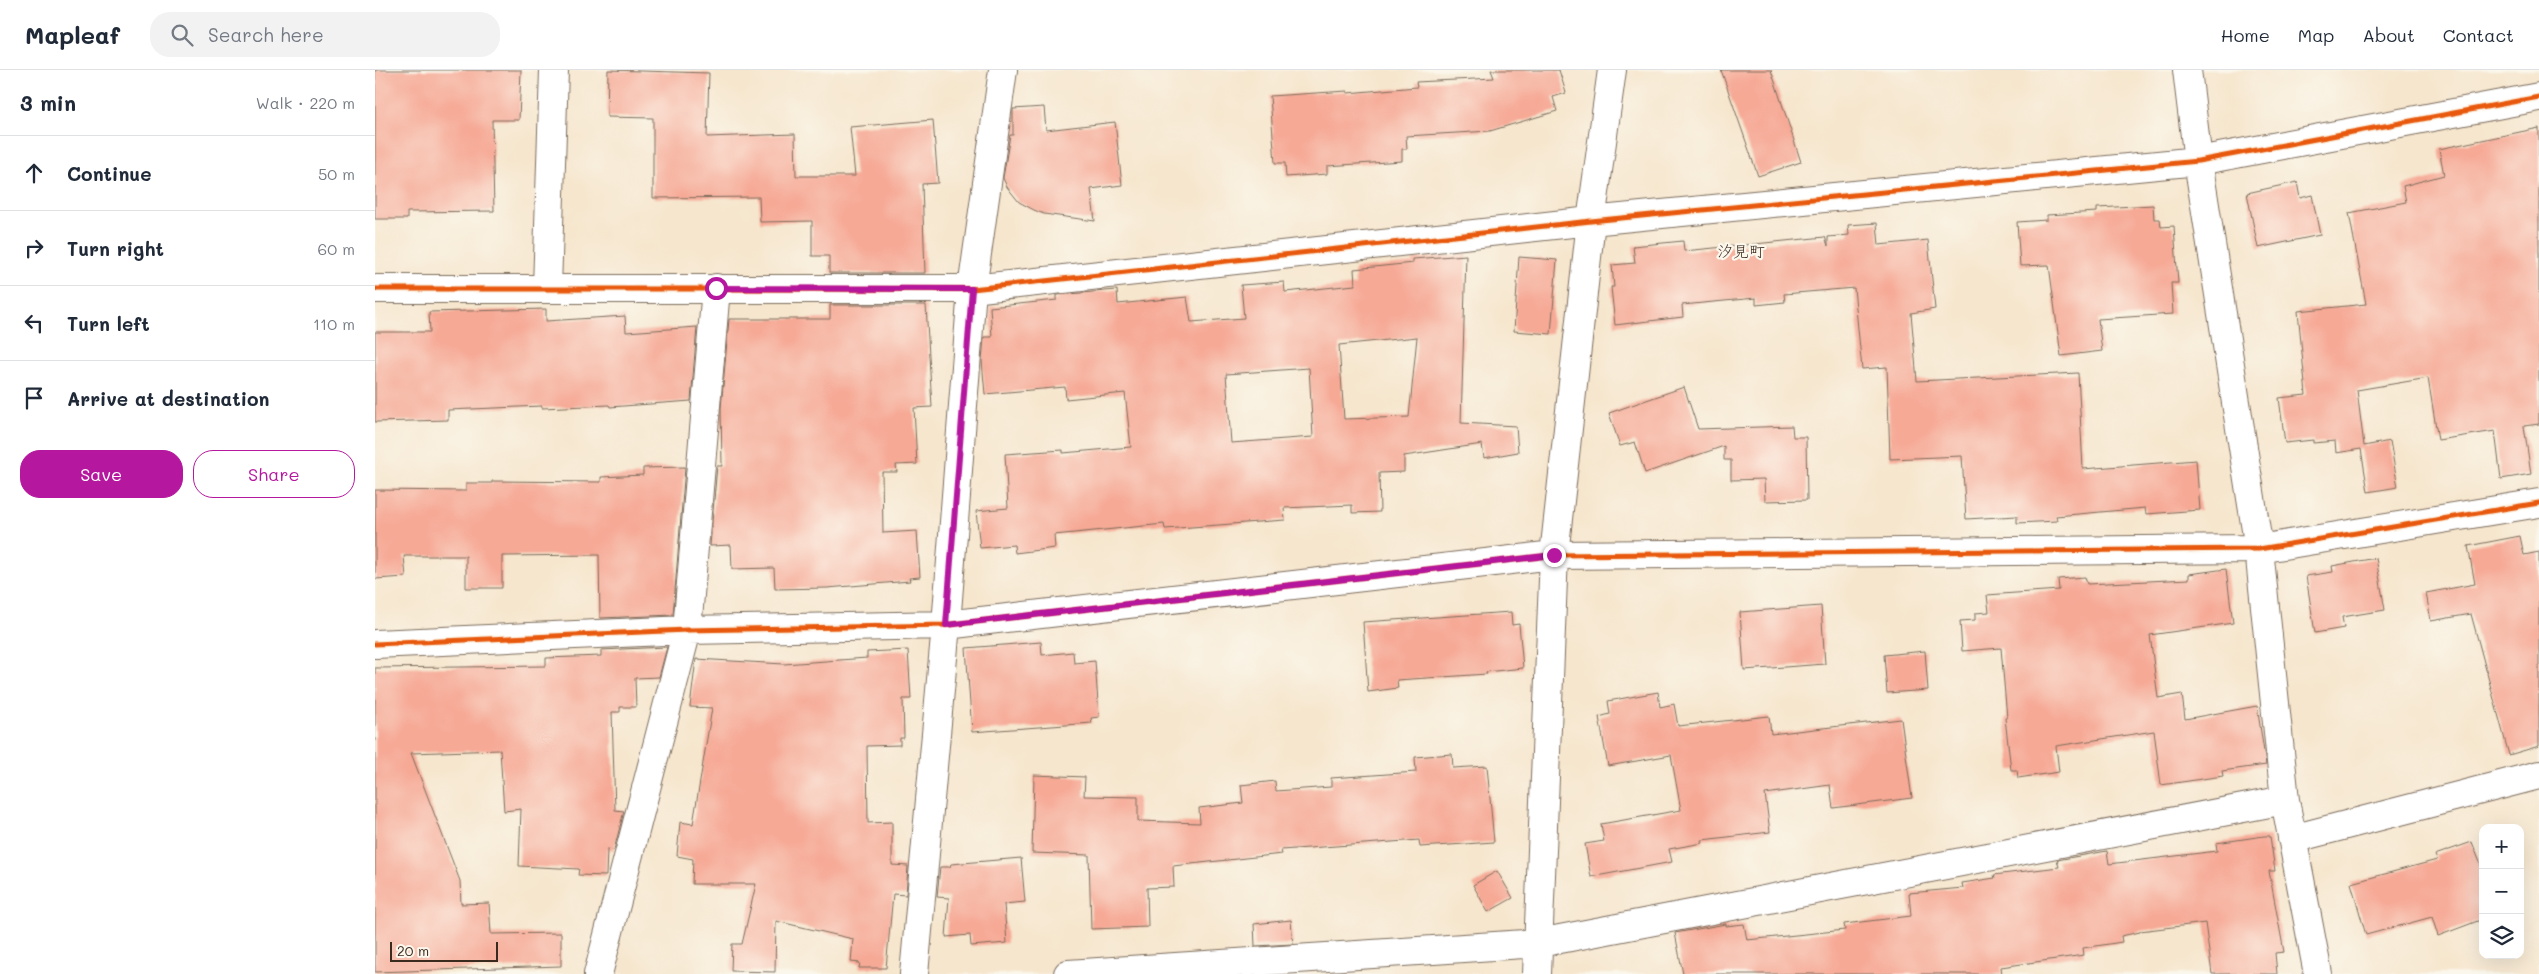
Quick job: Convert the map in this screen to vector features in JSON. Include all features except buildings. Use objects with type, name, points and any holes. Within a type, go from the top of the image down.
[{"type":"street","points":[[547,288],[554,70]]},
{"type":"street","points":[[914,974],[946,625],[972,289],[1003,70]]},
{"type":"street","points":[[1537,974],[1554,555],[1591,221],[1612,70]]},
{"type":"street","points":[[2187,70],[2198,161],[2259,549],[2285,800],[2318,974]]},
{"type":"street","points":[[375,289],[972,289],[1591,221],[2198,161],[2539,97]]},
{"type":"street","points":[[598,974],[687,630],[716,288]]},
{"type":"street","points":[[375,644],[687,630],[946,625],[1554,555],[2259,549],[2539,503]]},
{"type":"street","points":[[2292,839],[2539,774]]},
{"type":"street","points":[[1069,974],[1539,943],[2285,800]]},
{"type":"cycle path","points":[[375,289],[972,289],[1591,221],[2198,161],[2539,97]]},
{"type":"cycle path","points":[[375,644],[687,630],[946,625],[1554,555],[2259,549],[2539,503]]},
{"type":"district","name":"汐見町","points":[[1741,251]]},
{"type":"route","points":[[716,288],[972,289],[946,625],[1554,555]]}]
